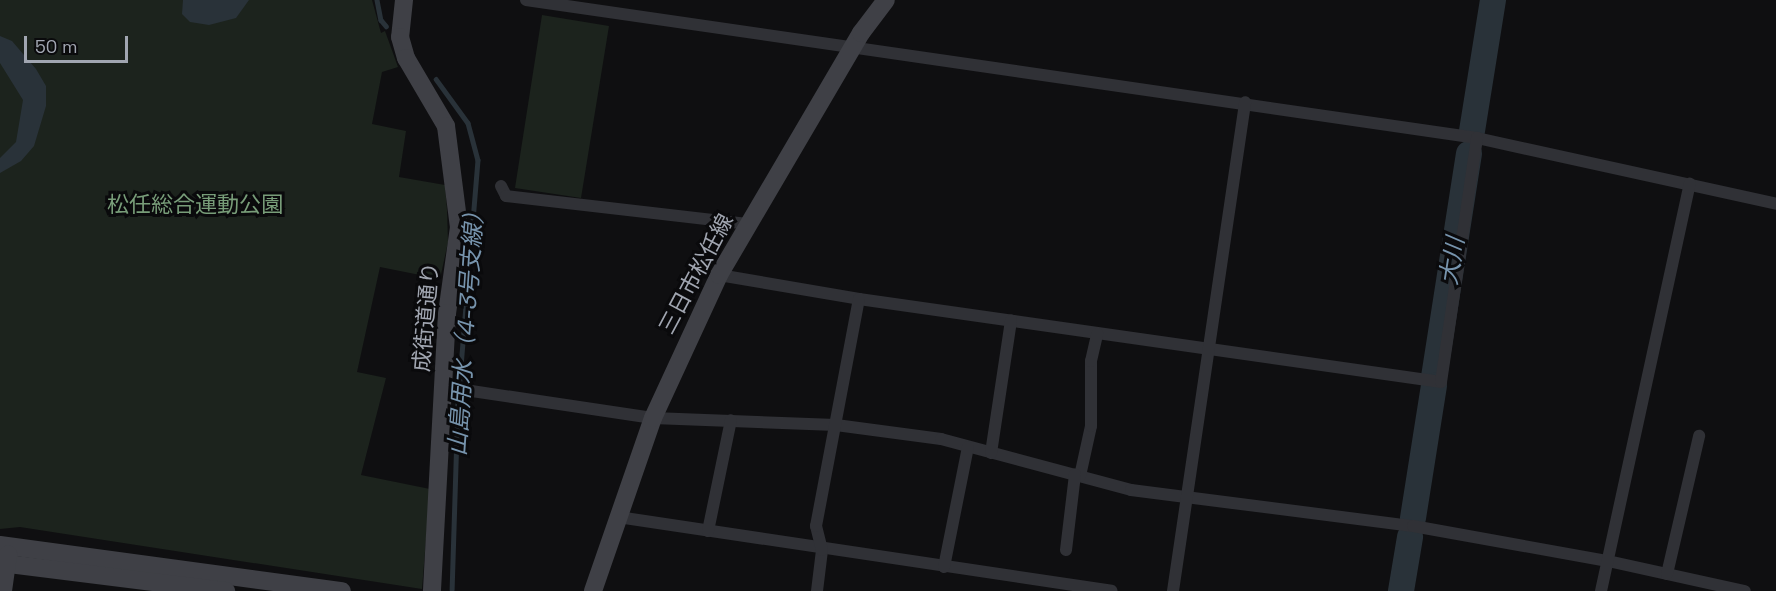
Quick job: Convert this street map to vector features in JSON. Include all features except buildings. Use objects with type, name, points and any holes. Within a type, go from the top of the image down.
[{"type":"street","name":"成街道通り","points":[[404,0],[400,37],[406,58],[446,126],[459,226],[447,313],[456,389],[432,591]]},
{"type":"street","points":[[526,0],[855,45],[1477,138],[1776,204]]},
{"type":"street","name":"三日市松任線","points":[[592,591],[653,418],[719,274],[855,45],[886,0]]},
{"type":"street","points":[[1173,591],[1211,350],[1245,102]]},
{"type":"street","points":[[719,274],[859,299],[1441,382],[1477,138]]},
{"type":"street","points":[[1601,591],[1690,184]]},
{"type":"street","points":[[501,186],[506,196],[749,224]]},
{"type":"street","points":[[817,591],[822,550],[816,526],[859,299]]},
{"type":"street","points":[[991,453],[1011,321]]},
{"type":"street","points":[[1066,550],[1078,476],[1090,426],[1091,361],[1097,334]]},
{"type":"street","points":[[456,389],[653,418],[836,424],[968,447],[1078,476],[1188,499],[1413,526],[1608,561],[1745,591]]},
{"type":"street","points":[[708,531],[731,420]]},
{"type":"street","points":[[1667,574],[1699,436]]},
{"type":"street","points":[[944,567],[968,447]]},
{"type":"street","points":[[618,517],[822,550],[1111,591]]},
{"type":"street","points":[[3,591],[5,545],[342,591]]},
{"type":"street","points":[[3,564],[226,591]]},
{"type":"green space","name":"松任総合運動公園","points":[[0,0],[372,0],[381,33],[385,31],[398,67],[382,72],[372,124],[406,131],[399,177],[445,185],[448,242],[440,279],[380,267],[357,372],[386,378],[361,475],[430,489],[422,589],[20,527],[0,529]]},
{"type":"green space","points":[[542,15],[609,26],[581,198],[515,188]]},
{"type":"shaded area","points":[[183,0],[249,0],[236,18],[209,25],[190,22],[182,14]]},
{"type":"shaded area","points":[[0,36],[12,41],[36,69],[46,86],[46,106],[34,146],[21,161],[0,173],[0,158],[16,142],[23,100],[0,63]]},
{"type":"waterway","name":"山島用水（4-3号支線）","points":[[377,0],[381,20],[386,26]]},
{"type":"waterway","points":[[1472,131],[1493,0]]},
{"type":"waterway","name":"山島用水（4-3号支線）","points":[[436,79],[468,123],[478,160],[458,402],[452,589]]},
{"type":"waterway","name":"大川","points":[[1434,377],[1469,154]]},
{"type":"waterway","name":"大川","points":[[1413,518],[1434,386]]},
{"type":"waterway","name":"大川","points":[[1401,591],[1410,537]]}]
